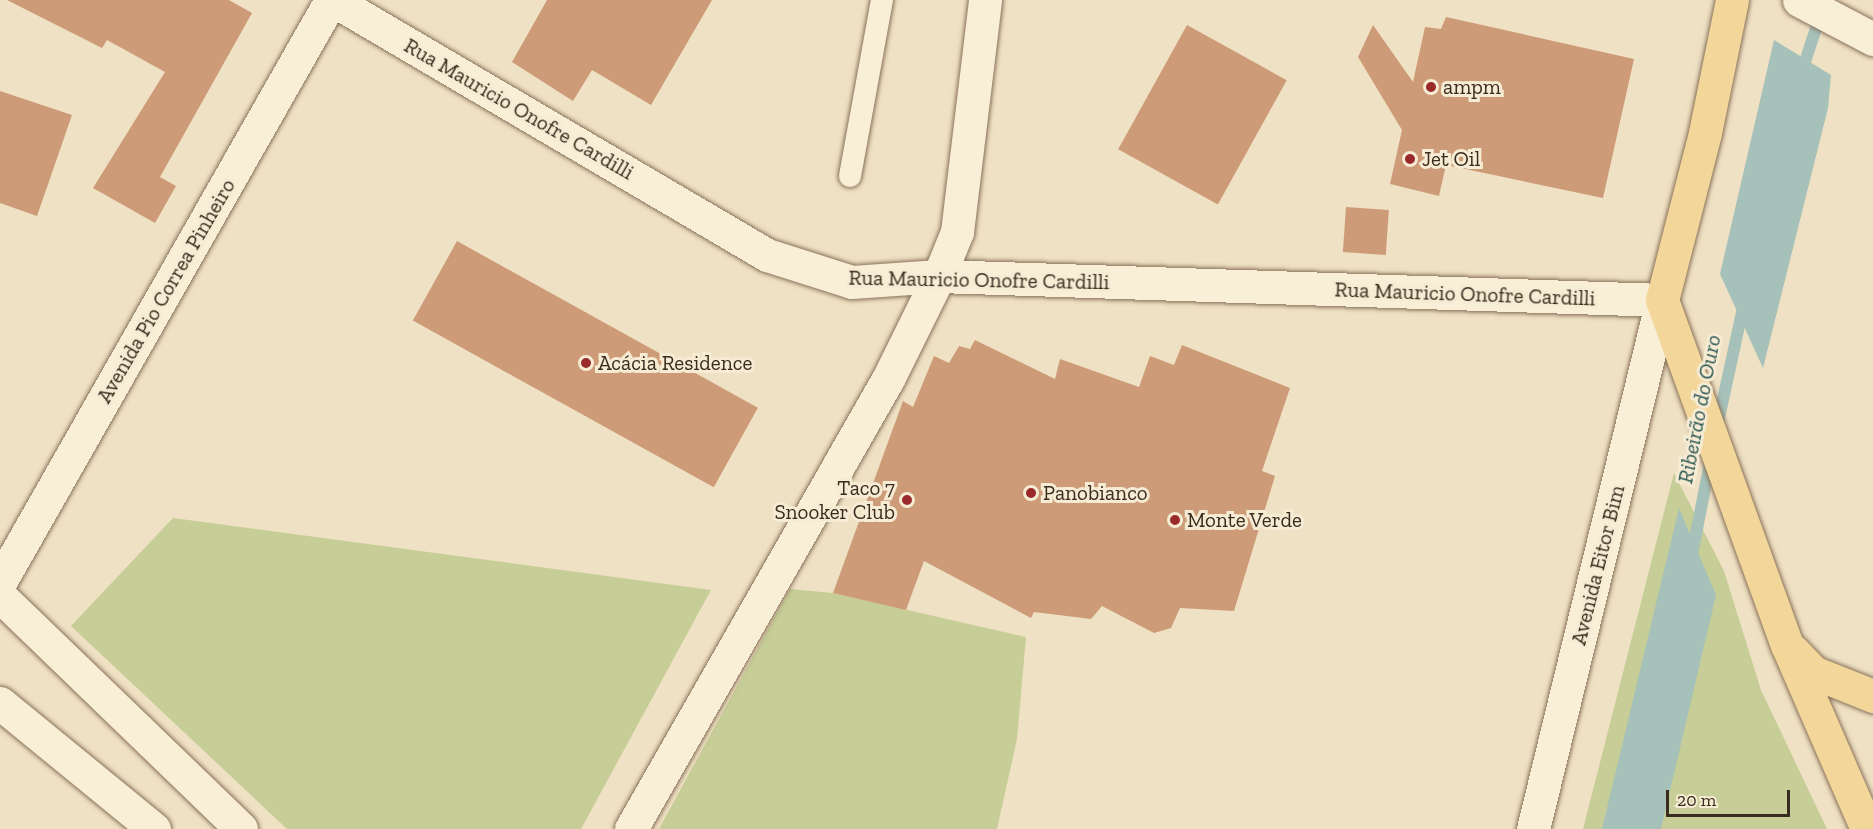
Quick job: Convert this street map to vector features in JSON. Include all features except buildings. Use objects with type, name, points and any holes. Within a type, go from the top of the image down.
[{"type":"main road","points":[[1732,0],[1705,133],[1662,300],[1682,363],[1763,574],[1787,645],[1867,829]]},
{"type":"main road","points":[[1787,645],[1813,672],[1873,696]]},
{"type":"street","name":"Rua Mauricio Onofre Cardilli","points":[[332,0],[767,255],[852,282],[939,276],[1662,300]]},
{"type":"street","name":"Avenida Pio Correa Pinheiro","points":[[0,582],[332,0]]},
{"type":"street","points":[[631,829],[888,379],[939,276],[957,232],[985,0]]},
{"type":"street","points":[[1799,0],[1873,39]]},
{"type":"street","name":"Avenida Eitor Bim","points":[[1533,829],[1662,300]]},
{"type":"street","points":[[0,596],[241,829]]},
{"type":"street","points":[[0,703],[154,829]]},
{"type":"lane","points":[[850,176],[882,0]]},
{"type":"green space","points":[[1674,473],[1724,571],[1761,690],[1827,829],[1583,829]]},
{"type":"green space","points":[[173,518],[711,590],[581,829],[287,829],[71,626]]},
{"type":"green space","points":[[790,589],[833,593],[1026,637],[1017,739],[997,829],[659,829]]},
{"type":"water","points":[[1774,40],[1831,75],[1828,108],[1763,368],[1720,274]]},
{"type":"water","points":[[1679,508],[1716,595],[1661,829],[1602,829]]},
{"type":"waterway","name":"Ribeirão do Ouro","points":[[1801,74],[1821,13]]},
{"type":"waterway","name":"Ribeirão do Ouro","points":[[1717,427],[1744,303]]},
{"type":"waterway","name":"Ribeirão do Ouro","points":[[1691,559],[1711,458]]},
{"type":"place","name":"ampm","points":[[1431,87]]},
{"type":"place","name":"Jet Oil","points":[[1410,159]]},
{"type":"place","name":"Acácia Residence","points":[[586,363]]},
{"type":"place","name":"Panobianco","points":[[1031,493]]},
{"type":"place","name":"Taco 7 Snooker Club","points":[[907,500]]},
{"type":"place","name":"Monte Verde","points":[[1175,520]]}]
